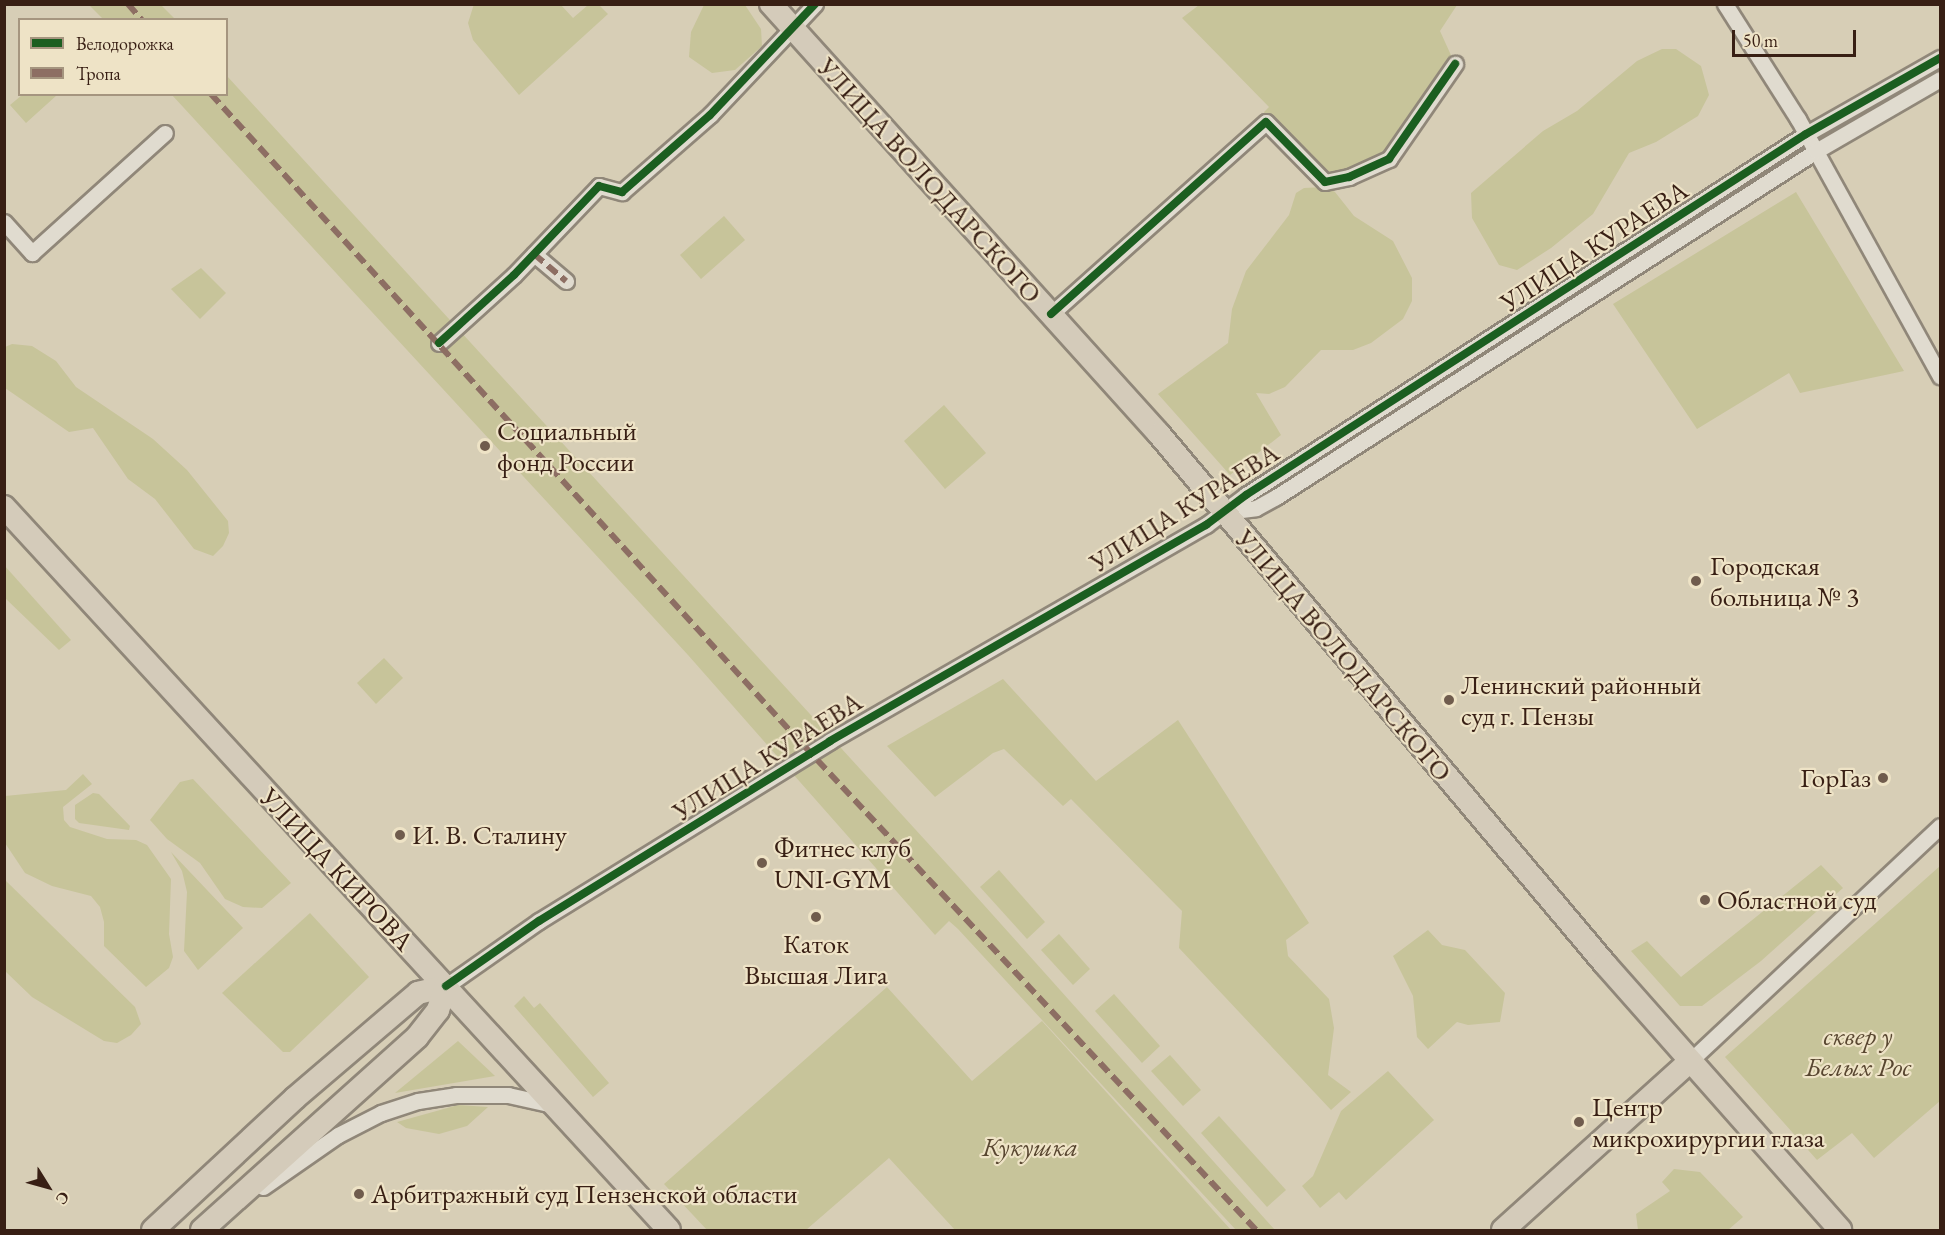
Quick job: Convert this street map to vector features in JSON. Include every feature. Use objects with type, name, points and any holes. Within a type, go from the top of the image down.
[{"type":"main road","name":"УЛИЦА ВОЛОДАРСКОГО","points":[[771,4],[1052,314],[1225,512],[1690,1061],[1840,1230]]},
{"type":"main road","name":"УЛИЦА КИРОВА","points":[[4,507],[559,1106],[669,1230]]},
{"type":"main road","points":[[153,1230],[281,1111],[418,993],[447,986]]},
{"type":"main road","points":[[202,1230],[417,1037],[438,1010],[447,986]]},
{"type":"main road","points":[[1503,1230],[1690,1061]]},
{"type":"street","points":[[439,343],[534,254],[599,186],[622,192],[710,115],[793,30],[815,4]]},
{"type":"street","points":[[1725,4],[1816,151],[1941,376]]},
{"type":"street","name":"УЛИЦА КУРАЕВА","points":[[447,986],[538,921],[830,741],[1225,512],[1246,495],[1806,134],[1941,58]]},
{"type":"street","points":[[1052,314],[1266,122],[1324,182],[1349,177],[1389,159],[1455,64]]},
{"type":"street","name":"УЛИЦА КУРАЕВА","points":[[1225,512],[1256,508],[1276,497],[1816,151],[1941,79]]},
{"type":"street","points":[[4,222],[32,253],[165,133]]},
{"type":"street","points":[[534,254],[566,281]]},
{"type":"street","points":[[1690,1061],[1941,826]]},
{"type":"street","points":[[218,1230],[265,1185],[338,1135],[381,1113],[418,1101],[456,1095],[508,1095],[559,1106]]},
{"type":"green space","points":[[474,4],[561,5],[573,18],[588,5],[599,5],[608,14],[519,95],[473,40],[468,23]]},
{"type":"green space","points":[[89,5],[161,5],[174,18],[102,18]]},
{"type":"green space","points":[[704,5],[745,5],[761,29],[762,46],[735,70],[712,73],[689,57],[691,32]]},
{"type":"green space","points":[[1199,5],[1457,5],[1440,31],[1455,64],[1389,159],[1325,182],[1266,122],[1264,112],[1269,107],[1182,18]]},
{"type":"green space","points":[[1662,49],[1676,49],[1701,66],[1709,95],[1698,116],[1656,142],[1629,153],[1593,214],[1551,248],[1517,270],[1499,265],[1472,218],[1471,193],[1543,131],[1577,111],[1637,61]]},
{"type":"green space","points":[[228,77],[957,875],[1275,1230],[1236,1230],[958,929],[949,921],[935,935],[688,655],[173,96],[228,96]]},
{"type":"green space","points":[[21,96],[56,96],[26,123],[10,105]]},
{"type":"green space","points":[[1325,187],[1335,192],[1354,216],[1393,241],[1412,278],[1412,301],[1403,319],[1371,343],[1353,350],[1321,350],[1285,387],[1269,394],[1256,393],[1281,435],[1230,475],[1158,394],[1228,343],[1232,309],[1246,271],[1289,215],[1296,193],[1304,188]]},
{"type":"green space","points":[[1796,192],[1904,371],[1800,393],[1789,373],[1697,429],[1613,304]]},
{"type":"green space","points":[[724,216],[745,240],[701,279],[680,255]]},
{"type":"green space","points":[[201,268],[226,293],[200,319],[171,289]]},
{"type":"green space","points":[[12,344],[32,346],[56,361],[76,387],[153,439],[187,470],[228,521],[229,533],[223,546],[213,556],[194,549],[155,499],[128,479],[93,428],[69,432],[5,388],[5,347]]},
{"type":"green space","points":[[944,405],[986,453],[945,489],[904,441]]},
{"type":"green space","points":[[4,565],[71,640],[59,650],[5,598]]},
{"type":"green space","points":[[384,658],[403,678],[376,704],[357,683]]},
{"type":"green space","points":[[1003,679],[1096,781],[1178,720],[1309,923],[1286,940],[1288,956],[1329,999],[1334,1028],[1328,1075],[1351,1092],[1331,1110],[1179,948],[1182,911],[1071,799],[1063,806],[1004,749],[993,753],[935,797],[887,746]]},
{"type":"green space","points":[[83,774],[92,784],[63,807],[64,820],[70,827],[107,839],[136,840],[147,845],[171,879],[169,934],[173,957],[169,968],[146,987],[104,946],[104,922],[100,907],[91,896],[52,886],[25,873],[5,843],[5,796],[66,790]]},
{"type":"green space","points":[[193,779],[291,883],[262,908],[243,907],[225,899],[200,863],[167,839],[150,820],[180,782]]},
{"type":"green space","points":[[93,793],[99,794],[130,826],[129,830],[79,823],[75,819],[75,805]]},
{"type":"green space","points":[[171,852],[243,928],[198,970],[184,951],[187,892],[182,871]]},
{"type":"green space","points":[[1821,865],[1843,888],[1761,961],[1702,1006],[1680,1006],[1631,951],[1647,941],[1681,977]]},
{"type":"green space","name":"сквер у Белых Рос","points":[[1940,866],[1940,1101],[1874,1158],[1852,1133],[1817,1160],[1725,1057]]},
{"type":"green space","points":[[999,870],[1045,922],[1027,939],[980,887]]},
{"type":"green space","points":[[4,879],[135,1007],[141,1024],[131,1035],[117,1043],[104,1041],[32,997],[5,971]]},
{"type":"green space","points":[[310,913],[369,977],[290,1052],[283,1052],[222,993]]},
{"type":"green space","points":[[1428,930],[1442,945],[1465,950],[1505,993],[1500,1022],[1468,1025],[1457,1022],[1428,1049],[1417,1037],[1413,996],[1393,956]]},
{"type":"green space","points":[[1059,934],[1090,969],[1073,985],[1041,950]]},
{"type":"green space","name":"Кукушка","points":[[887,987],[972,1081],[1042,1021],[1231,1230],[955,1230],[889,1158],[806,1230],[707,1230],[664,1184]]},
{"type":"green space","points":[[1114,994],[1160,1046],[1142,1063],[1095,1011]]},
{"type":"green space","points":[[524,996],[534,1008],[540,1003],[609,1083],[593,1097],[514,1006]]},
{"type":"green space","points":[[458,1041],[495,1076],[395,1093]]},
{"type":"green space","points":[[1170,1055],[1201,1090],[1183,1106],[1151,1071]]},
{"type":"green space","points":[[1388,1071],[1434,1120],[1346,1200],[1339,1192],[1320,1208],[1302,1186],[1313,1176],[1341,1111]]},
{"type":"green space","points":[[458,1105],[488,1107],[467,1126],[439,1134],[406,1128],[397,1122]]},
{"type":"green space","points":[[1219,1116],[1286,1190],[1267,1207],[1201,1133]]},
{"type":"green space","points":[[1674,1169],[1700,1172],[1743,1217],[1728,1230],[1638,1230],[1636,1214],[1670,1191],[1662,1182]]},
{"type":"marked path","points":[[128,4],[140,18]]},
{"type":"marked path","points":[[213,96],[793,734],[1256,1230]]},
{"type":"marked path","points":[[534,254],[566,281]]},
{"type":"cycle path","points":[[439,343],[514,275],[599,186],[622,192],[710,115],[815,4]]},
{"type":"cycle path","points":[[446,986],[539,921],[830,741],[1206,525],[1246,495],[1806,134],[1940,58]]},
{"type":"cycle path","points":[[1051,314],[1266,122],[1325,182],[1349,177],[1389,159],[1455,64]]},
{"type":"place","name":"Социальный фонд России","points":[[485,446]]},
{"type":"place","name":"Городская больница № 3","points":[[1696,581]]},
{"type":"place","name":"Ленинский районный суд г. Пензы","points":[[1449,700]]},
{"type":"place","name":"ГорГаз","points":[[1883,778]]},
{"type":"place","name":"И. В. Сталину","points":[[400,835]]},
{"type":"place","name":"Фитнес клуб UNI-GYM","points":[[762,863]]},
{"type":"place","name":"Областной суд","points":[[1705,900]]},
{"type":"place","name":"Каток Высшая Лига","points":[[816,917]]},
{"type":"place","name":"Центр микрохирургии глаза","points":[[1579,1122]]},
{"type":"place","name":"Арбитражный суд Пензенской области","points":[[359,1194]]}]
